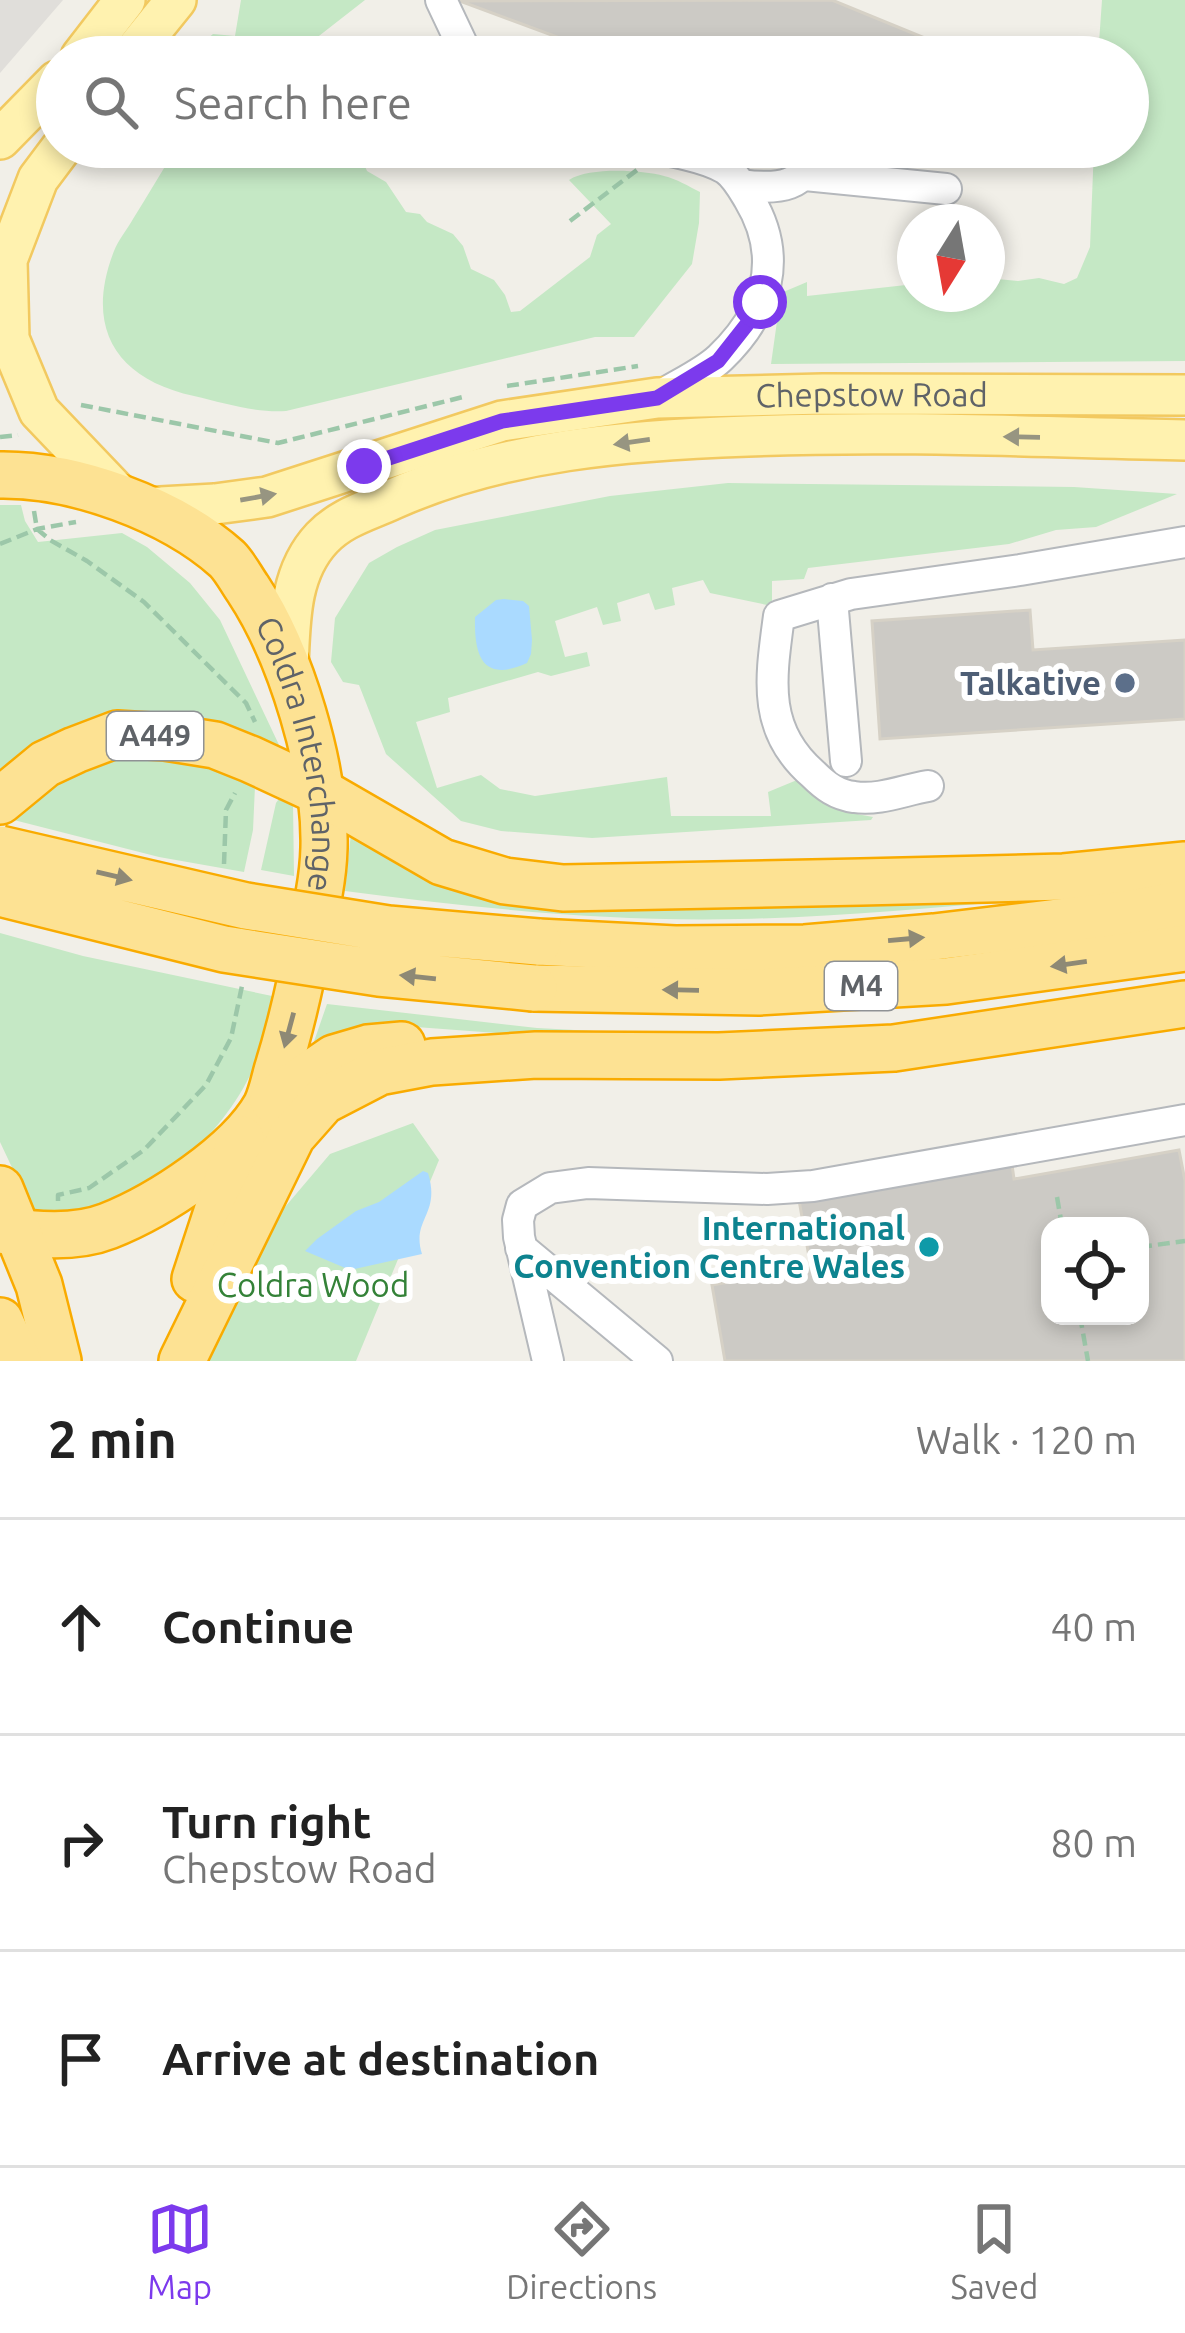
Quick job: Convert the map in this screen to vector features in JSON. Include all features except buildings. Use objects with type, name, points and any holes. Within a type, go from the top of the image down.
[{"type":"highway","name":"Coldra Interchange","points":[[0,475],[32,475],[133,504],[185,529],[230,561],[263,613],[288,667],[312,751],[324,848],[291,1028],[168,1361]]},
{"type":"highway","name":"A449","points":[[0,801],[45,764],[117,734],[215,745],[319,791]]},
{"type":"highway","points":[[319,791],[442,862],[506,881],[563,887],[1064,877],[1185,865]]},
{"type":"highway","points":[[861,882],[1018,861],[1185,848]]},
{"type":"highway","name":"M4","points":[[0,849],[246,906],[388,929],[675,949],[805,948],[934,937],[1185,903]]},
{"type":"highway","name":"M4","points":[[0,893],[224,949],[379,973],[534,988],[760,992],[946,981],[1185,947]]},
{"type":"highway","name":"M4","points":[[182,1361],[292,1136],[322,1101],[379,1072],[432,1062],[536,1055],[719,1056],[894,1048],[1185,1004]]},
{"type":"highway","name":"M4","points":[[254,1122],[334,1058],[368,1048],[431,1042],[536,1055]]},
{"type":"highway","points":[[8,1231],[62,1235],[106,1227],[176,1191],[254,1122]]},
{"type":"highway","points":[[0,1189],[8,1231],[39,1285],[58,1361]]},
{"type":"highway","points":[[0,1321],[18,1361]]},
{"type":"main road","points":[[97,36],[125,0]]},
{"type":"main road","points":[[147,36],[176,0]]},
{"type":"main road","points":[[0,140],[36,103]]},
{"type":"main road","points":[[46,168],[7,260],[9,338],[39,411],[133,504]]},
{"type":"main road","name":"Chepstow Road","points":[[133,504],[215,504],[267,497],[502,421],[646,382],[823,394],[1185,395]]},
{"type":"main road","name":"Chepstow Road","points":[[288,667],[291,600],[319,541],[343,520],[423,485],[495,463],[646,440],[826,433],[1185,440]]},
{"type":"lane","points":[[440,0],[458,36]]},
{"type":"lane","points":[[646,382],[718,361],[760,302],[770,261],[767,242],[761,219],[730,168]]},
{"type":"lane","points":[[731,168],[764,188],[788,184],[805,168]]},
{"type":"lane","points":[[846,168],[946,189]]},
{"type":"lane","points":[[928,786],[871,798],[842,794],[802,765],[775,718],[772,681],[779,616],[851,594],[1185,542]]},
{"type":"lane","points":[[832,599],[845,761]]},
{"type":"lane","points":[[548,1361],[518,1220],[522,1205],[550,1188],[588,1183],[792,1189],[1185,1120]]},
{"type":"lane","points":[[521,1248],[657,1361]]},
{"type":"path","points":[[570,221],[631,168]]},
{"type":"path","points":[[492,389],[646,382]]},
{"type":"path","points":[[69,408],[85,404],[278,443],[471,395]]},
{"type":"path","points":[[0,544],[37,529],[93,519],[133,504]]},
{"type":"path","points":[[1057,1197],[1060,1217]]},
{"type":"path","points":[[1149,1246],[1185,1241]]},
{"type":"path","points":[[1081,1325],[1088,1361]]},
{"type":"shaded area","points":[[0,0],[63,0],[0,73]]},
{"type":"green space","points":[[241,0],[365,0],[319,36],[235,36]]},
{"type":"green space","points":[[1102,0],[1185,0],[1185,361],[771,364],[781,293],[807,282],[807,296],[897,286],[897,312],[1005,312],[1005,280],[1039,278],[1064,284],[1077,278],[1090,247],[1093,168],[1149,168],[1149,36],[1099,36]]},
{"type":"green space","points":[[164,168],[366,168],[386,182],[406,212],[420,214],[453,234],[471,269],[494,280],[511,312],[520,311],[590,257],[597,235],[611,224],[569,180],[602,171],[642,172],[669,177],[700,192],[692,264],[634,337],[595,337],[286,411],[228,404],[167,388],[127,363],[114,346],[103,304],[120,239]]},
{"type":"green space","points":[[728,483],[1074,487],[1177,494],[1096,527],[1056,530],[1009,544],[808,568],[804,579],[772,581],[772,606],[710,593],[703,580],[672,588],[675,605],[655,610],[649,593],[617,603],[621,621],[603,625],[597,607],[555,621],[565,657],[587,652],[590,666],[551,676],[538,672],[448,698],[450,712],[416,722],[437,788],[481,775],[500,789],[535,796],[667,777],[671,816],[771,816],[768,792],[797,780],[832,806],[873,817],[871,820],[592,838],[501,831],[461,821],[386,754],[359,685],[343,682],[331,662],[335,618],[369,563],[435,530],[610,496]]},
{"type":"green space","points":[[0,505],[21,505],[38,542],[122,533],[190,583],[220,620],[280,747],[193,719],[0,773]]},
{"type":"green space","points":[[154,752],[214,763],[255,786],[244,872],[159,857],[6,818],[41,786],[90,761]]},
{"type":"green space","points":[[281,796],[293,803],[294,876],[261,870]]},
{"type":"green space","points":[[351,833],[597,908],[1023,900],[739,919],[492,908],[345,891]]},
{"type":"green space","points":[[0,933],[83,956],[272,996],[253,1069],[222,1119],[179,1164],[126,1197],[70,1213],[33,1212],[0,1142]]},
{"type":"green space","points":[[327,1004],[537,1028],[765,1033],[787,1038],[551,1037],[389,1025],[310,1053]]},
{"type":"green space","name":"Coldra Wood","points":[[413,1123],[439,1160],[356,1361],[197,1361],[257,1240],[330,1154]]},
{"type":"water","points":[[504,599],[529,606],[532,640],[527,663],[500,670],[491,668],[479,654],[475,617]]},
{"type":"water","points":[[423,1171],[428,1173],[431,1198],[420,1232],[422,1254],[350,1270],[305,1251],[356,1211],[379,1202]]},
{"type":"place","name":"Talkative","points":[[1125,683]]},
{"type":"place","name":"International Convention Centre Wales","points":[[929,1247]]},
{"type":"route","points":[[364,466],[502,421],[657,398],[718,361],[760,302]]}]
